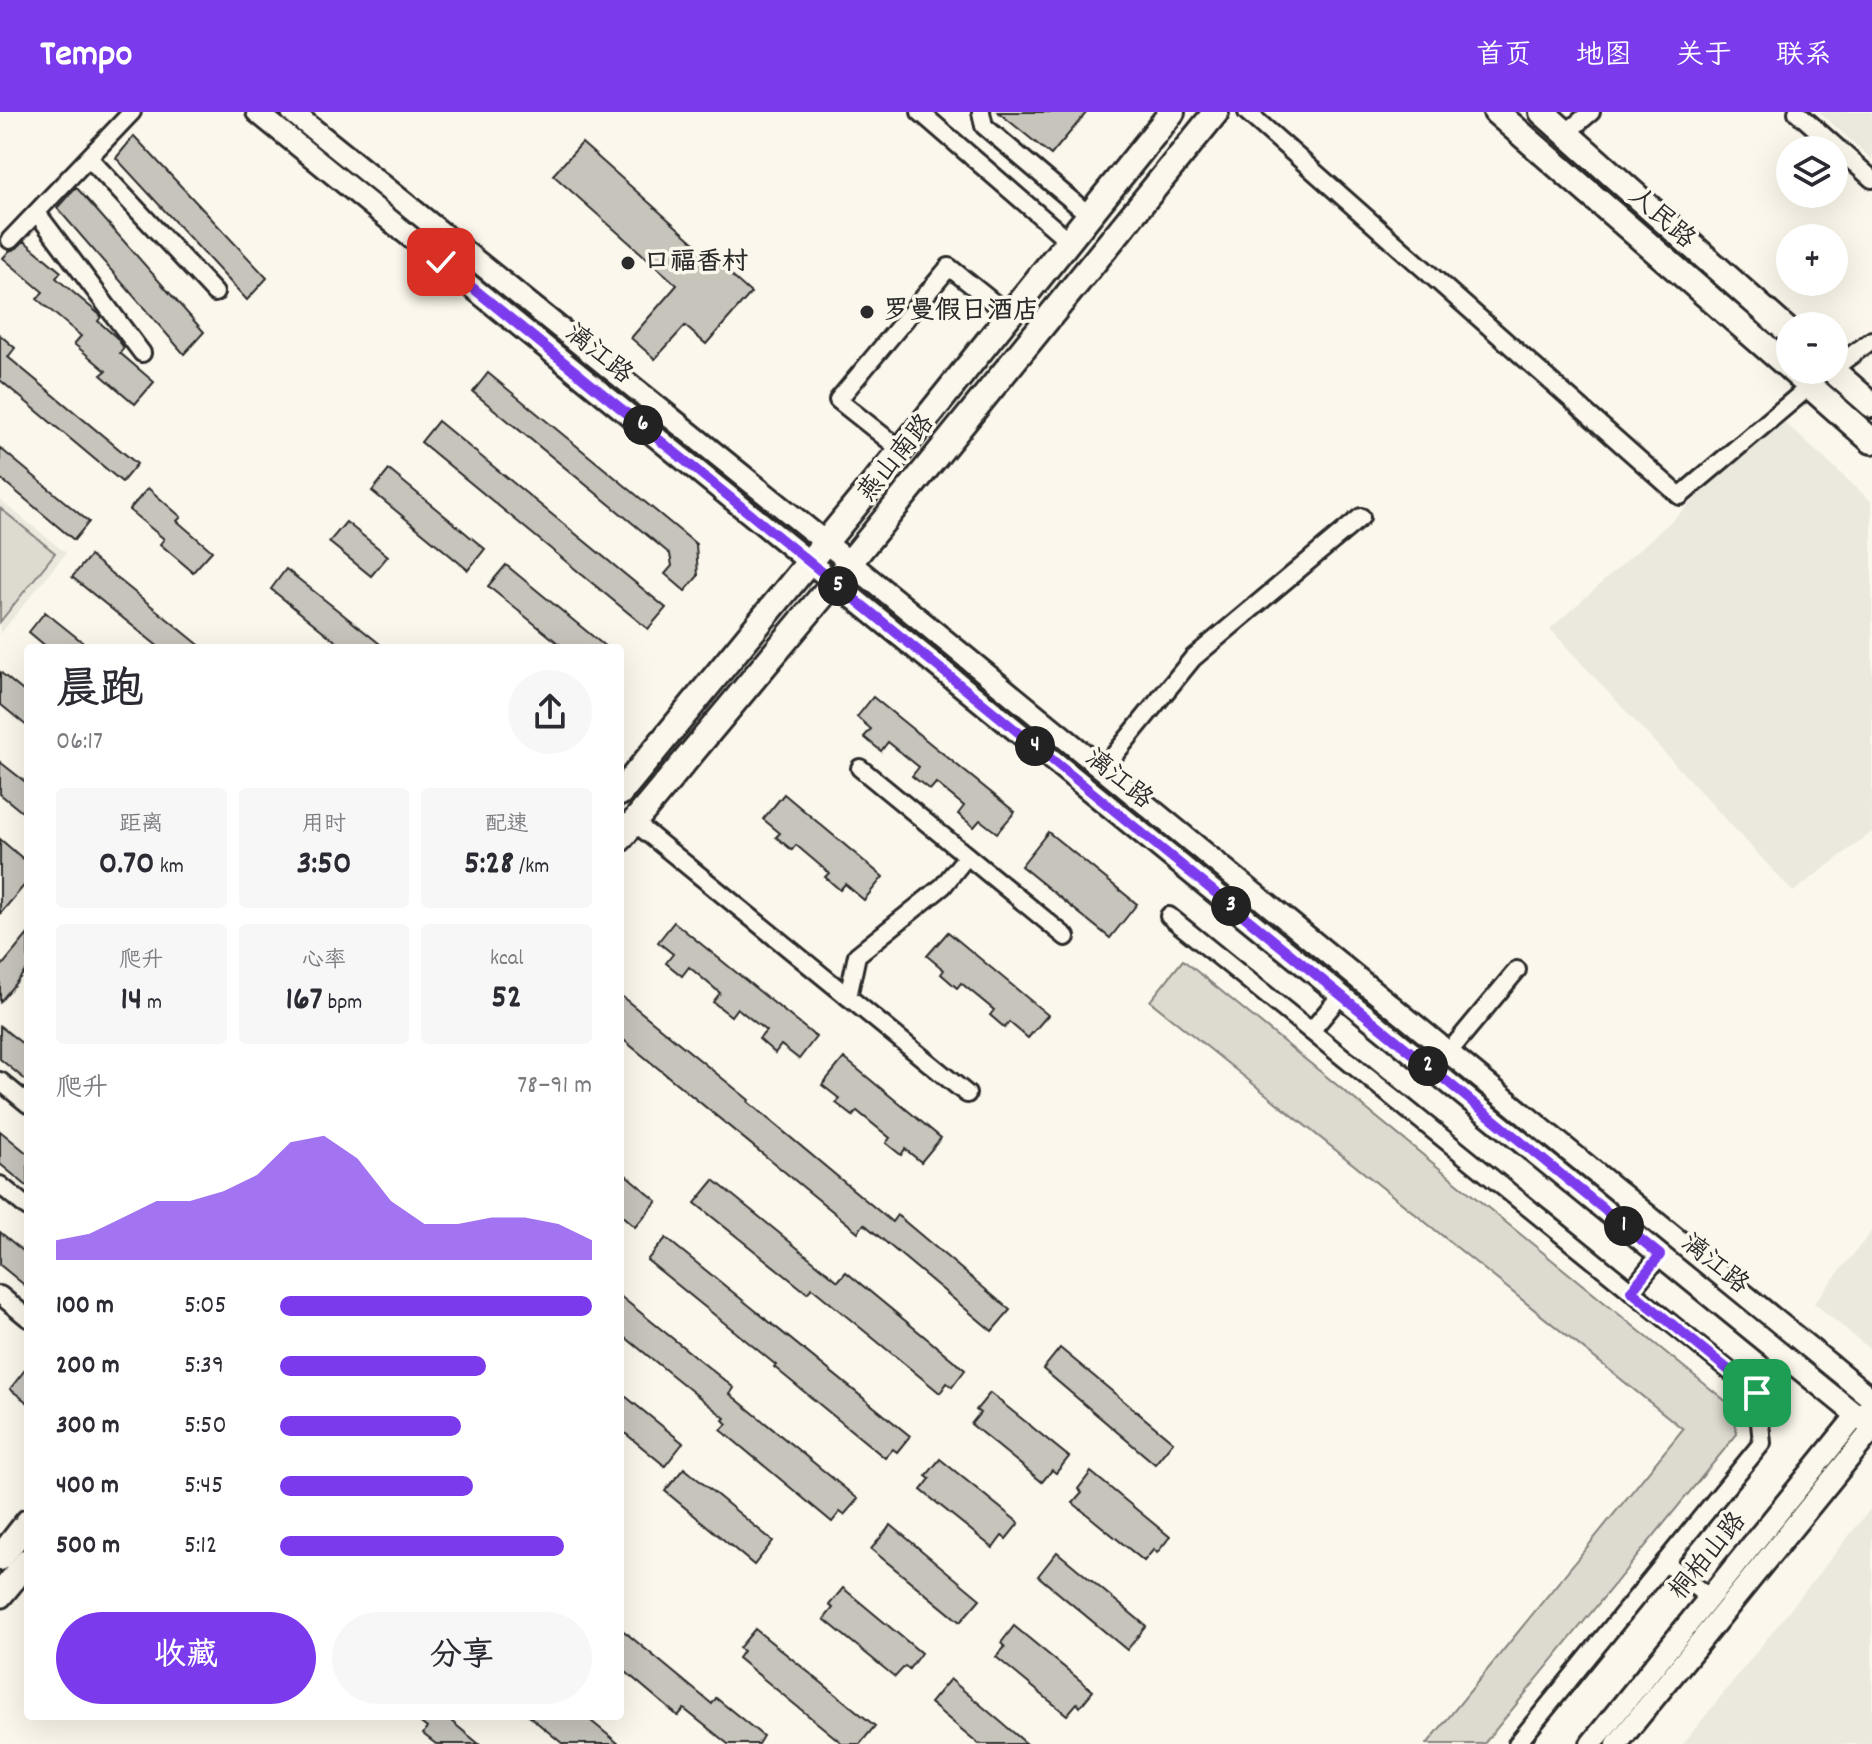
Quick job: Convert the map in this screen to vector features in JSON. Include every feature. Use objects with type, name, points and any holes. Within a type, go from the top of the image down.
[{"type":"main road","name":"燕山南路","points":[[624,788],[1172,112]]},
{"type":"main road","name":"燕山南路","points":[[625,824],[834,582],[1216,112]]},
{"type":"main road","name":"人民路","points":[[1496,112],[1776,357]]},
{"type":"main road","name":"人民路","points":[[1542,112],[1776,320]]},
{"type":"main road","points":[[1015,308],[1046,321]]},
{"type":"main road","points":[[1848,383],[1872,405]]},
{"type":"main road","name":"人民路","points":[[1807,384],[1872,441]]},
{"type":"main road","points":[[0,1558],[24,1527]]},
{"type":"main road","points":[[0,1595],[24,1566]]},
{"type":"street","points":[[10,240],[132,112]]},
{"type":"street","name":"漓江路","points":[[257,112],[817,552],[849,563],[1872,1399]]},
{"type":"street","name":"漓江路","points":[[292,112],[817,552],[834,582],[1660,1255],[1868,1420]]},
{"type":"street","points":[[920,112],[1069,241]]},
{"type":"street","points":[[981,112],[984,126],[1089,215]]},
{"type":"street","points":[[1247,112],[1680,496],[1788,384]]},
{"type":"street","points":[[1566,133],[1591,112]]},
{"type":"street","points":[[1797,112],[1872,179]]},
{"type":"street","points":[[89,158],[215,293]]},
{"type":"street","points":[[37,213],[142,353]]},
{"type":"street","points":[[901,450],[838,400],[949,267],[1015,308]]},
{"type":"street","points":[[1848,358],[1872,340]]},
{"type":"street","points":[[1102,770],[1193,658],[1361,517]]},
{"type":"street","points":[[860,768],[1066,937]]},
{"type":"street","points":[[625,824],[967,1094]]},
{"type":"street","points":[[848,997],[857,955],[943,886],[967,856]]},
{"type":"street","points":[[1169,916],[1757,1393],[1762,1443],[1517,1744]]},
{"type":"street","points":[[1448,1053],[1517,970]]},
{"type":"street","points":[[1311,1031],[1341,995]]},
{"type":"street","points":[[0,1081],[24,1101]]},
{"type":"street","points":[[0,1185],[24,1205]]},
{"type":"street","points":[[1631,1291],[1660,1255]]},
{"type":"street","points":[[0,1295],[24,1315]]},
{"type":"street","name":"桐柏山路","points":[[1591,1744],[1709,1598],[1868,1420]]},
{"type":"street","name":"桐柏山路","points":[[1617,1744],[1868,1420]]},
{"type":"street","points":[[1665,1562],[1709,1598]]},
{"type":"shaded area","points":[[1819,112],[1872,112],[1872,159]]},
{"type":"shaded area","points":[[1783,421],[1872,502],[1872,832],[1793,892],[1550,629]]},
{"type":"shaded area","points":[[0,500],[66,553],[0,634]]},
{"type":"shaded area","points":[[0,508],[55,553],[0,622]]},
{"type":"shaded area","points":[[1183,960],[1733,1407],[1737,1434],[1484,1744],[1427,1744],[1683,1429],[1150,1001]]},
{"type":"shaded area","points":[[1872,1231],[1872,1351],[1814,1303]]},
{"type":"shaded area","points":[[1872,1507],[1872,1744],[1683,1744]]},
{"type":"building","points":[[998,112],[1087,112],[1051,155]]},
{"type":"building","points":[[134,136],[267,278],[247,300],[116,158]]},
{"type":"building","points":[[582,143],[751,293],[706,344],[685,326],[655,359],[631,338],[677,285],[553,175]]},
{"type":"building","points":[[76,187],[204,332],[184,354],[57,208]]},
{"type":"building","points":[[24,241],[61,272],[56,278],[100,315],[98,321],[124,348],[120,353],[154,382],[135,404],[101,375],[106,371],[74,344],[81,336],[37,299],[43,292],[3,258]]},
{"type":"building","points":[[0,335],[15,348],[8,357],[137,464],[122,482],[0,380]]},
{"type":"building","points":[[488,373],[696,544],[698,576],[685,591],[665,574],[672,566],[670,554],[473,392]]},
{"type":"building","points":[[438,421],[666,608],[648,629],[421,442]]},
{"type":"building","points":[[0,448],[89,522],[74,540],[0,478]]},
{"type":"building","points":[[389,470],[485,549],[468,570],[372,491]]},
{"type":"building","points":[[148,488],[181,517],[177,521],[212,551],[193,572],[160,544],[164,539],[129,510]]},
{"type":"building","points":[[346,522],[388,556],[371,576],[329,542]]},
{"type":"building","points":[[90,556],[198,644],[155,644],[72,577]]},
{"type":"building","points":[[506,565],[602,644],[559,644],[488,586]]},
{"type":"building","points":[[286,569],[380,644],[339,644],[271,589]]},
{"type":"building","points":[[45,612],[85,644],[43,644],[29,632]]},
{"type":"building","points":[[0,672],[24,692],[24,724],[0,704]]},
{"type":"building","points":[[873,697],[1015,812],[997,833],[980,820],[974,827],[958,814],[964,806],[936,783],[930,790],[912,776],[919,767],[888,742],[881,751],[864,737],[871,729],[857,717]]},
{"type":"building","points":[[0,762],[24,781],[24,814],[0,794]]},
{"type":"building","points":[[784,794],[883,877],[864,900],[845,884],[840,890],[825,877],[829,873],[796,845],[792,850],[776,837],[780,833],[763,819]]},
{"type":"building","points":[[1048,832],[1137,904],[1110,938],[1021,866]]},
{"type":"building","points":[[0,839],[24,860],[24,886],[0,914]]},
{"type":"building","points":[[674,922],[816,1037],[799,1059],[781,1045],[775,1053],[759,1039],[766,1031],[737,1008],[731,1016],[713,1002],[720,993],[689,967],[682,976],[666,963],[673,954],[658,942]]},
{"type":"building","points":[[948,932],[1048,1015],[1028,1038],[1009,1022],[1005,1028],[990,1015],[994,1010],[961,983],[957,988],[941,974],[944,970],[927,956]]},
{"type":"building","points":[[24,939],[24,973],[0,1002],[0,968]]},
{"type":"building","points":[[624,998],[892,1222],[897,1215],[1010,1310],[992,1331],[864,1224],[858,1232],[624,1040]]},
{"type":"building","points":[[0,1026],[24,1045],[24,1079],[0,1059]]},
{"type":"building","points":[[844,1058],[941,1138],[921,1162],[905,1149],[901,1155],[886,1143],[890,1138],[857,1111],[853,1116],[836,1103],[840,1099],[822,1085]]},
{"type":"building","points":[[0,1131],[24,1151],[24,1184],[0,1164]]},
{"type":"building","points":[[624,1173],[657,1201],[635,1227],[624,1217]]},
{"type":"building","points":[[714,1180],[838,1281],[846,1272],[965,1370],[952,1387],[947,1383],[940,1393],[812,1288],[807,1293],[695,1203]]},
{"type":"building","points":[[0,1232],[24,1252],[24,1285],[0,1265]]},
{"type":"building","points":[[666,1238],[910,1436],[897,1452],[893,1449],[885,1458],[647,1260]]},
{"type":"building","points":[[624,1299],[734,1388],[730,1394],[858,1499],[844,1515],[840,1512],[832,1522],[721,1430],[727,1424],[723,1420],[725,1418],[624,1336]]},
{"type":"building","points":[[1060,1348],[1173,1442],[1155,1464],[1043,1369]]},
{"type":"building","points":[[24,1371],[24,1400],[10,1389]]},
{"type":"building","points":[[990,1393],[1069,1457],[1056,1473],[1052,1470],[1042,1482],[971,1424],[980,1413],[976,1410]]},
{"type":"building","points":[[624,1395],[683,1443],[665,1466],[624,1432]]},
{"type":"building","points":[[940,1459],[1019,1523],[1006,1539],[1002,1536],[993,1548],[921,1490],[930,1479],[926,1476]]},
{"type":"building","points":[[684,1468],[773,1541],[754,1565],[665,1491]]},
{"type":"building","points":[[1091,1472],[1170,1537],[1157,1553],[1154,1549],[1144,1561],[1073,1503],[1082,1493],[1078,1489]]},
{"type":"building","points":[[891,1525],[980,1599],[960,1622],[871,1549]]},
{"type":"building","points":[[1057,1552],[1146,1626],[1127,1650],[1038,1576]]},
{"type":"building","points":[[843,1588],[921,1653],[909,1669],[905,1666],[895,1677],[824,1619],[833,1608],[829,1605]]},
{"type":"building","points":[[1014,1626],[1093,1691],[1080,1707],[1077,1703],[1067,1715],[996,1657],[1005,1647],[1001,1643]]},
{"type":"building","points":[[755,1629],[875,1726],[860,1744],[843,1744],[738,1658],[743,1651],[739,1648]]},
{"type":"building","points":[[624,1631],[712,1704],[716,1698],[763,1736],[758,1744],[728,1744],[684,1709],[678,1716],[624,1670]]},
{"type":"building","points":[[950,1679],[1027,1744],[979,1744],[930,1703]]},
{"type":"building","points":[[417,1720],[450,1720],[479,1744],[436,1744],[423,1734],[427,1728]]},
{"type":"building","points":[[534,1720],[590,1720],[619,1744],[563,1744]]},
{"type":"place","name":"口福香村","points":[[628,263]]},
{"type":"place","name":"罗曼假日酒店","points":[[867,312]]},
{"type":"route","points":[[441,262],[1660,1255],[1631,1291],[1757,1393]]}]
